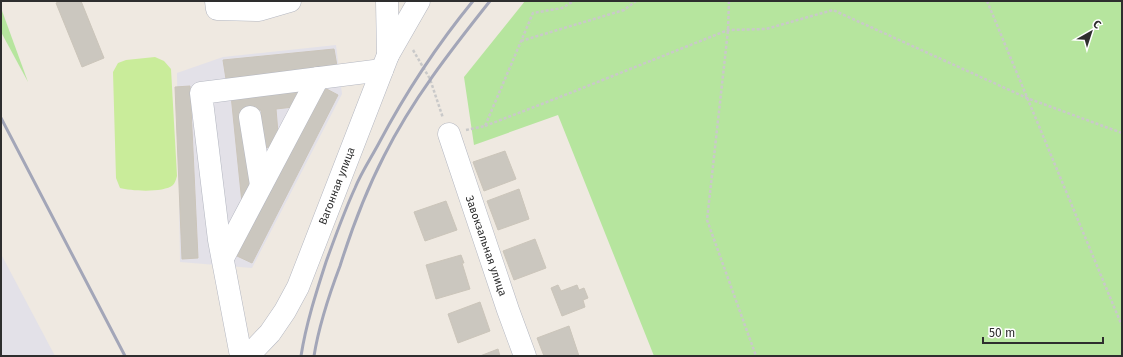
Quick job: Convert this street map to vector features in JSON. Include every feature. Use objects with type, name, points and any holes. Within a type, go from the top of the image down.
[{"type":"street","points":[[216,1],[217,9],[259,10],[290,1]]},
{"type":"street","name":"Вагонная улица","points":[[248,356],[270,333],[285,311],[298,286],[385,62],[387,1]]},
{"type":"street","points":[[241,356],[218,232],[202,93],[318,78],[385,62],[419,1]]},
{"type":"street","points":[[223,258],[318,78]]},
{"type":"street","points":[[250,117],[261,185]]},
{"type":"street","name":"Завокзальная улица","points":[[449,134],[525,356]]},
{"type":"path","points":[[485,126],[533,13],[562,8],[574,1]]},
{"type":"path","points":[[521,41],[624,10],[636,1]]},
{"type":"path","points":[[729,1],[728,30],[707,220],[756,356]]},
{"type":"path","points":[[987,1],[1122,326]]},
{"type":"path","points":[[402,33],[430,79],[449,134],[485,126],[728,30],[766,29],[833,10],[1027,98],[1122,133]]},
{"type":"shaded area","points":[[336,45],[342,94],[252,268],[180,262],[177,73],[223,57]]},
{"type":"shaded area","points":[[1,254],[55,356],[1,356]]},
{"type":"green space","points":[[525,1],[1122,1],[1122,356],[654,356],[558,115],[474,145],[464,77]]},
{"type":"green space","points":[[1,8],[28,82],[1,32]]},
{"type":"green space","points":[[155,57],[164,61],[171,69],[177,176],[173,185],[169,188],[155,190],[132,190],[120,188],[116,178],[113,72],[118,63],[126,60]]},
{"type":"building","points":[[61,1],[81,1],[104,58],[82,67],[56,3]]},
{"type":"building","points":[[334,49],[337,66],[226,79],[223,60]]},
{"type":"building","points":[[190,86],[198,258],[182,259],[175,87]]},
{"type":"building","points":[[321,86],[338,95],[252,263],[237,256]]},
{"type":"building","points":[[301,87],[302,106],[276,109],[279,145],[264,148],[261,110],[243,111],[255,200],[242,203],[231,95]]},
{"type":"building","points":[[505,151],[516,179],[484,191],[473,162]]},
{"type":"building","points":[[519,189],[529,219],[498,230],[487,201]]},
{"type":"building","points":[[446,201],[457,230],[425,241],[414,212]]},
{"type":"building","points":[[535,239],[546,268],[514,280],[503,251]]},
{"type":"building","points":[[461,255],[470,289],[436,299],[426,265]]},
{"type":"building","points":[[558,285],[561,291],[577,285],[579,290],[584,288],[588,298],[583,300],[585,307],[562,316],[551,288]]},
{"type":"building","points":[[480,302],[490,331],[458,343],[448,314]]},
{"type":"building","points":[[569,326],[579,356],[544,356],[537,338]]},
{"type":"building","points":[[498,349],[500,356],[480,356]]},
{"type":"railway","points":[[301,356],[308,320],[326,262],[357,182],[411,87],[447,35],[473,1]]},
{"type":"railway","points":[[314,356],[332,288],[354,224],[377,169],[395,135],[420,95],[490,1]]},
{"type":"railway","points":[[1,118],[125,356]]}]
